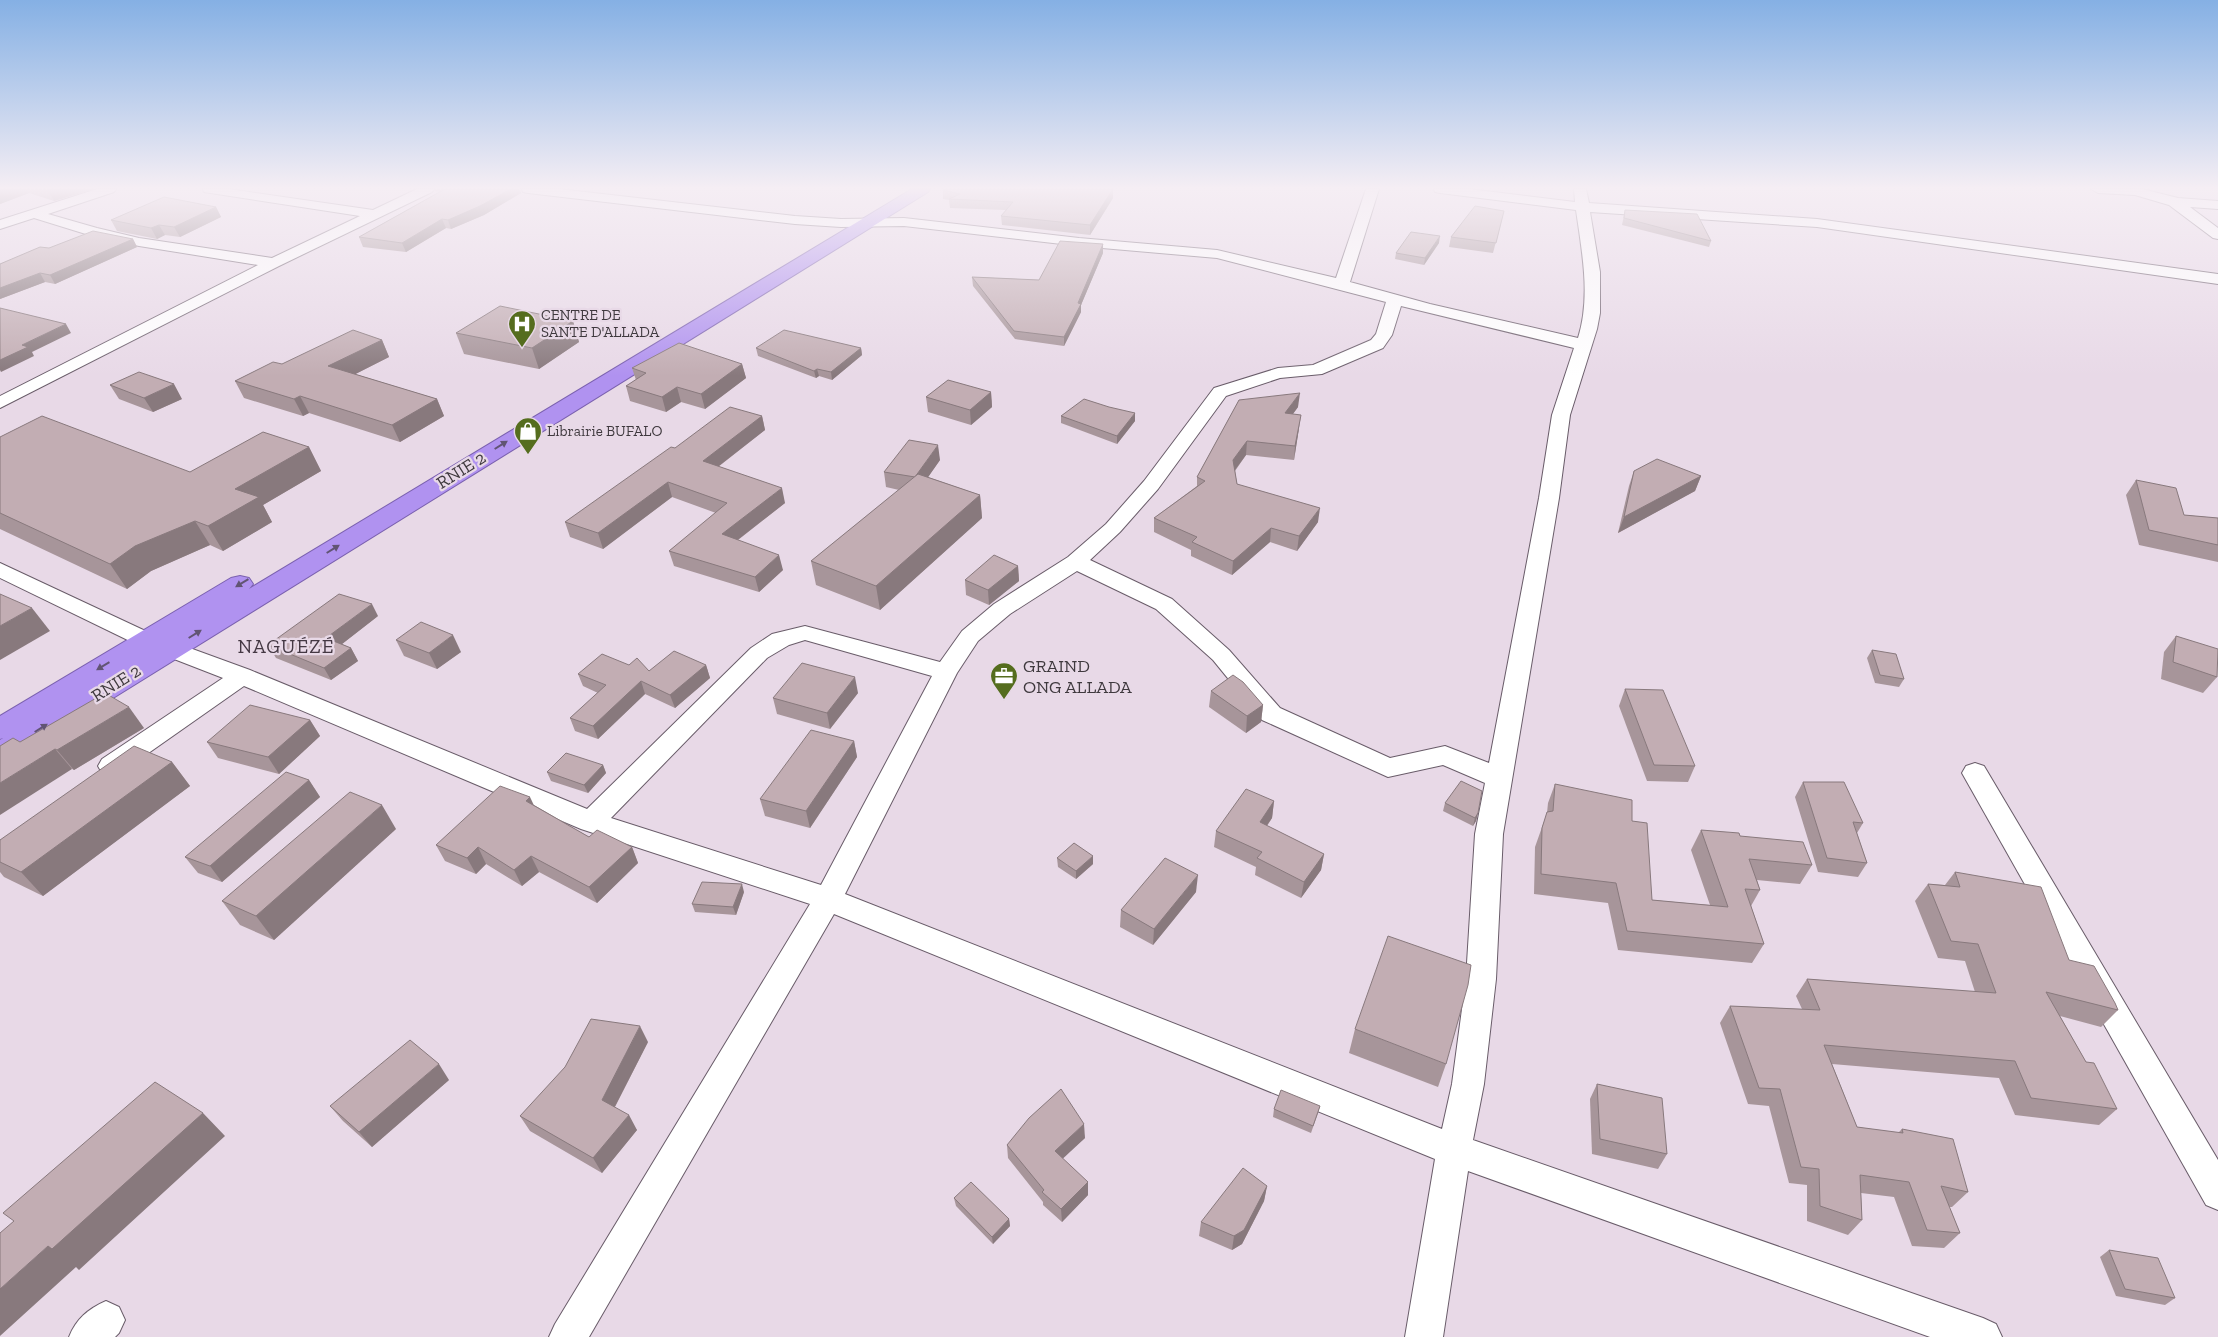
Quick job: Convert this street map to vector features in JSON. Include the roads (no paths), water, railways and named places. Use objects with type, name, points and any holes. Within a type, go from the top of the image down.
[{"type":"highway","name":"RNIE 2","points":[[0,754],[159,644],[794,251]]},
{"type":"highway","name":"RNIE 2","points":[[0,729],[159,644],[816,251]]},
{"type":"street","points":[[199,251],[274,263]]},
{"type":"street","points":[[0,404],[298,251]]},
{"type":"street","points":[[1186,251],[1217,254],[1584,345]]},
{"type":"street","points":[[1342,284],[1353,251]]},
{"type":"street","points":[[1424,1337],[1454,1150],[1468,1084],[1482,979],[1489,834],[1549,498],[1561,415],[1584,345],[1592,313],[1592,272],[1589,251]]},
{"type":"street","points":[[2024,251],[2218,279]]},
{"type":"street","points":[[568,1337],[828,899],[946,672],[970,636],[1002,609],[1076,562],[1113,528],[1151,485],[1220,392],[1278,373],[1316,370],[1377,344],[1384,335],[1395,299]]},
{"type":"street","points":[[1076,562],[1164,604],[1221,655],[1271,714],[1388,768],[1445,755],[1499,778]]},
{"type":"street","points":[[0,570],[159,644],[242,676],[591,822],[828,899],[1454,1150],[1983,1337]]},
{"type":"street","points":[[591,822],[759,652],[786,636],[805,633],[946,672]]},
{"type":"street","points":[[89,781],[242,676]]},
{"type":"street","points":[[1975,772],[2218,1193]]},
{"type":"place","name":"CENTRE DE SANTE D'ALLADA","points":[[522,348]]},
{"type":"place","name":"Librairie BUFALO","points":[[528,455]]},
{"type":"place","name":"GRAIND ONG ALLADA","points":[[1004,700]]},
{"type":"district","name":"NAGUÉZÉ","points":[[286,646]]}]
